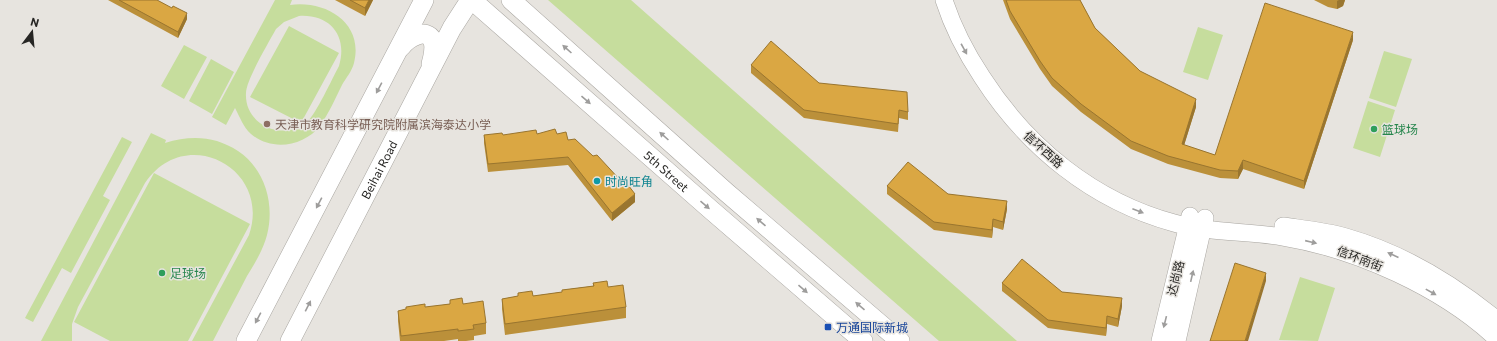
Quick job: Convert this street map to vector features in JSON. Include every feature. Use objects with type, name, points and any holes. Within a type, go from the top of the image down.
[{"type":"main road","points":[[452,28],[458,12],[460,0]]},
{"type":"main road","name":"Beihai Road","points":[[290,341],[429,71],[452,28],[471,0]]},
{"type":"main road","name":"5th Street","points":[[471,0],[863,341]]},
{"type":"main road","points":[[246,341],[423,2]]},
{"type":"main road","name":"5th Street","points":[[513,3],[726,192],[900,341]]},
{"type":"main road","points":[[452,28],[463,18],[473,16],[489,20],[504,28]]},
{"type":"main road","points":[[397,53],[405,42],[417,35],[424,35],[430,38],[433,42],[429,71]]},
{"type":"street","name":"信环西路","points":[[944,0],[962,46],[986,84],[1015,122],[1042,150],[1072,175],[1107,197],[1136,211],[1197,222]]},
{"type":"street","name":"信环西路","points":[[956,0],[969,32],[997,80],[1031,123],[1054,146],[1081,168],[1116,189],[1197,222]]},
{"type":"street","name":"信环南街","points":[[1197,222],[1291,227],[1329,233],[1370,245],[1403,259],[1431,274],[1472,301],[1495,328]]},
{"type":"street","name":"达尚路","points":[[1160,341],[1197,222]]},
{"type":"street","name":"达尚路","points":[[1177,341],[1197,222]]},
{"type":"green space","points":[[275,0],[292,0],[290,5],[303,4],[317,6],[339,17],[348,26],[353,36],[356,49],[354,63],[329,111],[320,126],[313,133],[297,142],[278,145],[259,140],[251,134],[242,122],[235,108],[226,125],[212,117]],"holes":[[[299,16],[310,16],[328,23],[334,29],[341,45],[339,66],[319,104],[307,122],[297,128],[287,130],[277,130],[267,127],[258,122],[251,114],[247,104],[246,93],[250,79],[258,61],[276,29],[284,22]]]},
{"type":"green space","points":[[548,0],[631,0],[1017,341],[939,341]]},
{"type":"green space","points":[[289,26],[339,53],[301,123],[250,97]]},
{"type":"green space","points":[[1198,27],[1223,35],[1208,80],[1183,72]]},
{"type":"green space","points":[[184,45],[207,57],[184,99],[161,86]]},
{"type":"green space","name":"篮球场","points":[[1384,51],[1412,59],[1396,107],[1369,98]]},
{"type":"green space","points":[[211,59],[234,72],[212,114],[189,101]]},
{"type":"green space","name":"篮球场","points":[[1368,101],[1395,110],[1380,157],[1353,148]]},
{"type":"green space","points":[[151,133],[166,140],[165,143],[193,138],[203,138],[221,142],[238,151],[255,167],[266,188],[270,211],[267,235],[258,256],[213,341],[192,341],[249,235],[253,211],[248,190],[237,173],[221,161],[202,155],[181,156],[162,165],[145,183],[78,307],[72,324],[72,341],[41,341]]},
{"type":"green space","points":[[122,137],[132,142],[103,196],[110,200],[71,273],[62,268],[33,322],[25,318]]},
{"type":"green space","name":"足球场","points":[[154,173],[250,224],[188,341],[110,341],[74,322]]},
{"type":"green space","points":[[1300,277],[1335,288],[1318,341],[1279,340]]},
{"type":"building","points":[[119,0],[157,0],[172,8],[173,6],[187,13],[178,32]]},
{"type":"building","points":[[350,0],[369,0],[365,8]]},
{"type":"building","points":[[1006,0],[1080,0],[1095,28],[1140,71],[1196,99],[1182,144],[1215,155],[1265,3],[1353,32],[1304,181],[1243,160],[1238,171],[1220,170],[1168,156],[1131,141],[1081,104],[1052,78],[1010,11]]},
{"type":"building","points":[[771,41],[819,83],[907,92],[908,112],[899,110],[898,124],[804,110],[751,65]]},
{"type":"building","name":"时尚旺角","points":[[555,129],[557,134],[566,132],[568,140],[575,139],[593,156],[597,155],[621,181],[625,181],[635,194],[612,213],[568,157],[488,164],[484,135],[502,133],[503,135],[536,130],[537,134]]},
{"type":"building","points":[[908,162],[948,194],[1007,201],[1003,222],[993,219],[992,230],[934,222],[887,186]]},
{"type":"building","points":[[1022,259],[1062,292],[1122,298],[1118,319],[1107,316],[1106,328],[1048,320],[1002,283]]},
{"type":"building","points":[[1235,263],[1266,273],[1245,341],[1210,341]]},
{"type":"building","points":[[607,281],[608,287],[623,285],[626,307],[505,324],[502,299],[518,296],[518,293],[532,291],[533,296],[562,292],[562,290],[594,286],[593,283]]},
{"type":"building","points":[[462,298],[463,304],[483,301],[486,323],[473,325],[474,329],[458,331],[458,329],[401,336],[398,311],[406,309],[406,307],[425,304],[425,307],[450,304],[450,300]]},
{"type":"place","name":"天津市教育科学研究院附属滨海泰达小学","points":[[267,124]]},
{"type":"place","name":"篮球场","points":[[1374,129]]},
{"type":"place","name":"时尚旺角","points":[[597,181]]},
{"type":"place","name":"足球场","points":[[162,273]]},
{"type":"place","name":"万通国际新城","points":[[828,327]]}]
